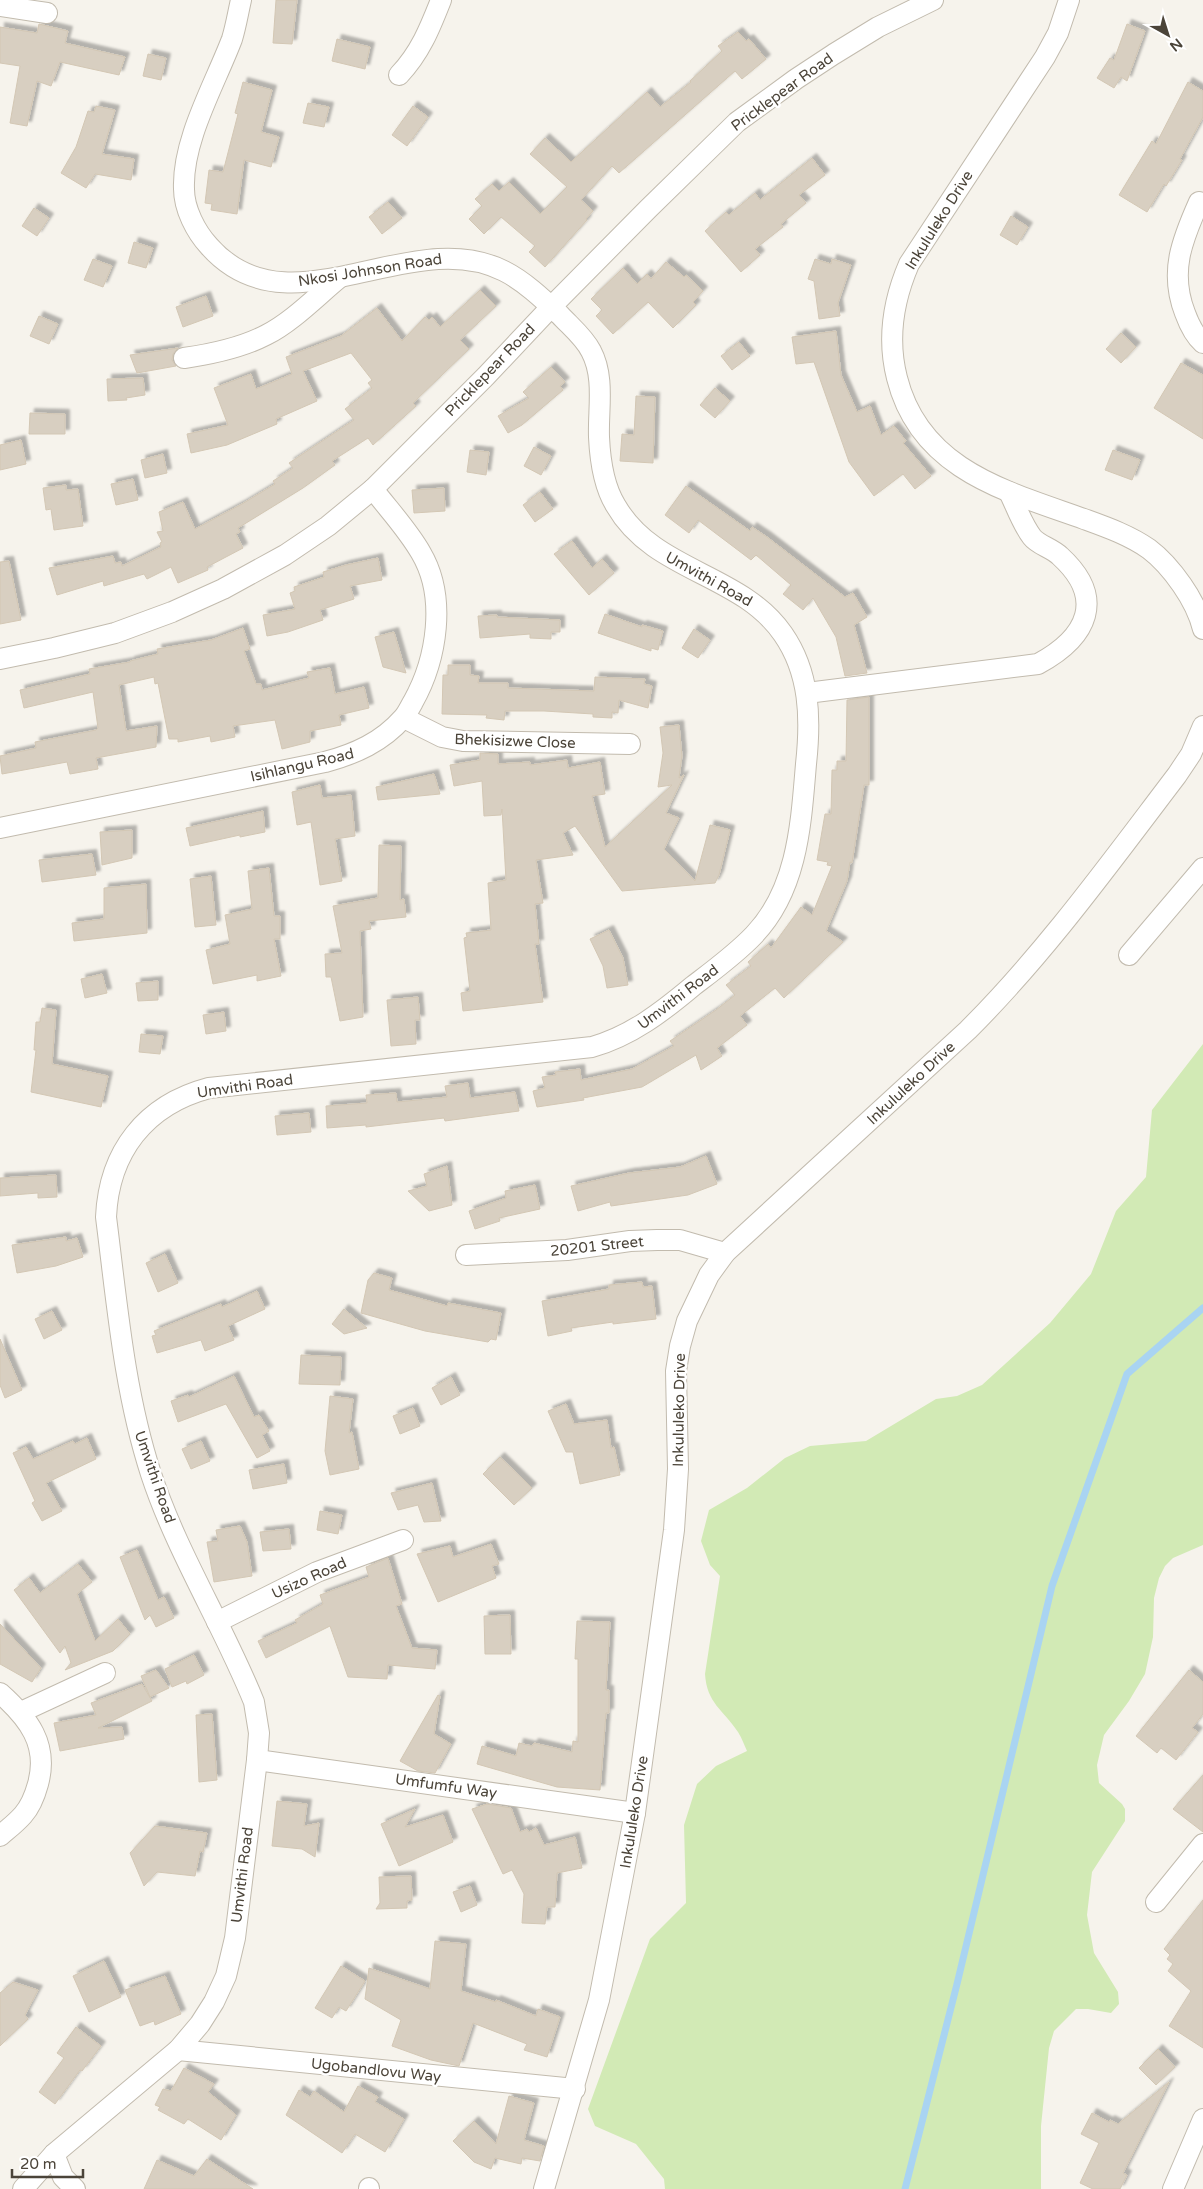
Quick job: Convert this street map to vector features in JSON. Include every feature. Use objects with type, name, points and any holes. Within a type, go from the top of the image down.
[{"type":"street","name":"Nkosi Johnson Road","points":[[241,0],[233,35],[200,116],[189,152],[184,177],[186,204],[193,221],[207,244],[226,263],[244,274],[264,281],[282,283],[339,278],[417,261],[442,258],[467,260],[504,270],[551,307]]},
{"type":"street","points":[[399,75],[414,60],[426,37],[441,0]]},
{"type":"street","name":"Pricklepear Road","points":[[0,659],[115,633],[198,601],[285,555],[328,526],[373,489],[486,376],[551,307],[737,122],[834,54],[878,28],[933,0]]},
{"type":"street","name":"Inkululeko Drive","points":[[1069,0],[1058,33],[1045,57],[910,264],[898,293],[892,326],[892,349],[900,390],[910,412],[921,428],[940,451],[955,465],[1009,492],[1111,529],[1135,540],[1150,550],[1198,598],[1203,629]]},
{"type":"street","points":[[0,6],[47,13]]},
{"type":"street","points":[[1199,202],[1184,237],[1177,284],[1189,324],[1203,343]]},
{"type":"street","points":[[184,358],[212,354],[266,335],[279,327],[339,278]]},
{"type":"street","name":"Umvithi Road","points":[[23,2189],[54,2154],[178,2050],[200,2024],[214,2002],[226,1976],[235,1938],[257,1760],[259,1733],[254,1702],[165,1510],[152,1476],[129,1388],[106,1217],[107,1192],[120,1155],[134,1135],[151,1117],[168,1105],[194,1092],[228,1086],[592,1047],[612,1041],[660,1014],[756,934],[771,913],[792,867],[800,825],[809,737],[807,694],[794,652],[782,632],[768,615],[751,601],[726,586],[671,559],[637,534],[623,517],[612,501],[605,475],[599,438],[600,390],[596,366],[590,349],[575,330],[551,307]]},
{"type":"street","name":"Isihlangu Road","points":[[0,828],[325,762],[362,750],[404,718],[423,683],[433,651],[436,619],[435,591],[422,554],[373,489]]},
{"type":"street","points":[[807,694],[1038,664],[1055,655],[1069,644],[1079,631],[1084,618],[1087,601],[1081,581],[1060,555],[1032,538],[1009,492]]},
{"type":"street","name":"Bhekisizwe Close","points":[[404,718],[442,737],[463,741],[630,744]]},
{"type":"street","name":"Inkululeko Drive","points":[[544,2189],[575,2089],[599,2000],[635,1813],[676,1503],[678,1469],[676,1371],[687,1321],[709,1275],[725,1253],[925,1071],[995,1003],[1052,939],[1177,775],[1191,754],[1203,726]]},
{"type":"street","points":[[1129,955],[1203,868]]},
{"type":"street","name":"20201 Street","points":[[466,1255],[568,1250],[630,1241],[657,1240],[680,1240],[725,1253]]},
{"type":"street","name":"Usizo Road","points":[[217,1622],[317,1572],[404,1540]]},
{"type":"street","points":[[21,1712],[105,1673]]},
{"type":"street","points":[[0,1693],[21,1712],[33,1731],[38,1743],[42,1766],[30,1806],[0,1836]]},
{"type":"street","name":"Umfumfu Way","points":[[257,1760],[635,1813]]},
{"type":"street","points":[[1156,1902],[1203,1844]]},
{"type":"street","name":"Ugobandlovu Way","points":[[178,2050],[575,2089]]},
{"type":"street","points":[[1173,2189],[1203,2119]]},
{"type":"street","points":[[54,2154],[63,2177],[75,2189]]},
{"type":"green space","points":[[1203,1044],[1203,1545],[1173,1558],[1165,1566],[1159,1578],[1154,1598],[1153,1637],[1145,1674],[1129,1701],[1104,1735],[1097,1765],[1099,1783],[1122,1804],[1125,1809],[1125,1821],[1092,1872],[1087,1915],[1094,1953],[1118,1992],[1119,2004],[1111,2013],[1076,2009],[1054,2031],[1049,2048],[1041,2126],[1041,2189],[665,2189],[664,2179],[636,2144],[595,2126],[588,2109],[650,1939],[686,1903],[684,1825],[697,1784],[716,1766],[747,1751],[738,1732],[712,1699],[706,1684],[705,1674],[720,1576],[710,1565],[701,1541],[709,1510],[747,1488],[785,1458],[810,1446],[866,1441],[936,1399],[957,1396],[982,1385],[1050,1323],[1091,1274],[1116,1211],[1146,1177],[1152,1110]]},
{"type":"building","points":[[276,0],[297,0],[292,44],[273,43]]},
{"type":"building","points":[[39,24],[68,31],[65,43],[125,57],[119,75],[60,62],[51,86],[37,81],[27,126],[10,123],[20,66],[0,63],[0,27],[37,33]]},
{"type":"building","points":[[1127,24],[1145,31],[1127,81],[1121,77],[1114,88],[1097,78],[1110,58],[1114,60]]},
{"type":"building","points":[[738,32],[746,41],[749,39],[766,59],[742,79],[735,71],[619,173],[612,166],[581,200],[593,211],[545,267],[529,252],[535,246],[501,217],[484,234],[469,219],[482,206],[475,199],[492,184],[499,191],[509,182],[540,214],[567,187],[530,154],[545,138],[571,162],[647,92],[660,107],[691,82],[722,51],[718,46]]},
{"type":"building","points":[[337,39],[370,47],[365,69],[332,61]]},
{"type":"building","points":[[148,54],[166,58],[161,80],[143,76]]},
{"type":"building","points":[[243,82],[272,90],[261,132],[279,137],[271,167],[244,160],[237,214],[211,210],[212,204],[205,203],[209,170],[223,172],[238,114],[235,113]]},
{"type":"building","points":[[1188,82],[1203,91],[1203,117],[1180,159],[1182,160],[1166,186],[1164,184],[1147,212],[1119,195],[1152,141],[1156,144]]},
{"type":"building","points":[[308,103],[329,107],[324,127],[303,123]]},
{"type":"building","points":[[96,106],[115,110],[102,154],[134,159],[131,180],[95,174],[86,188],[61,173],[76,147],[88,111],[94,112]]},
{"type":"building","points":[[413,106],[428,117],[407,146],[392,135]]},
{"type":"building","points":[[812,158],[825,175],[799,195],[806,203],[781,224],[783,227],[755,249],[760,255],[741,272],[705,231],[726,212],[729,215],[755,193],[760,200]]},
{"type":"building","points":[[388,202],[402,218],[382,234],[369,217]]},
{"type":"building","points":[[34,208],[49,218],[37,236],[22,226]]},
{"type":"building","points":[[1011,216],[1028,227],[1017,245],[1000,235]]},
{"type":"building","points":[[134,242],[153,248],[146,268],[128,263]]},
{"type":"building","points":[[93,259],[112,266],[103,287],[84,280]]},
{"type":"building","points":[[815,259],[831,264],[832,259],[851,265],[838,303],[840,316],[819,319],[814,281],[808,279]]},
{"type":"building","points":[[666,262],[684,277],[686,275],[703,291],[693,302],[696,305],[673,328],[648,302],[613,334],[596,316],[602,310],[591,299],[623,268],[637,284],[647,274],[651,279]]},
{"type":"building","points":[[480,290],[496,306],[460,340],[469,349],[413,403],[416,406],[373,445],[368,438],[332,461],[335,465],[303,488],[238,528],[240,532],[236,534],[243,548],[207,567],[208,570],[178,583],[171,567],[147,579],[144,574],[104,586],[103,581],[57,595],[49,568],[113,556],[115,563],[121,562],[122,566],[161,547],[160,543],[162,542],[157,532],[163,531],[159,512],[183,502],[195,529],[275,484],[273,481],[293,468],[289,463],[354,420],[345,409],[372,388],[368,383],[372,380],[351,353],[303,371],[317,401],[276,419],[277,424],[227,445],[191,453],[187,434],[228,425],[214,388],[251,374],[256,389],[292,374],[286,357],[341,336],[377,308],[402,341],[425,317],[429,320],[432,317],[440,327]]},
{"type":"building","points":[[206,296],[213,316],[183,327],[176,307]]},
{"type":"building","points":[[39,316],[58,324],[49,344],[30,336]]},
{"type":"building","points":[[836,331],[841,375],[857,412],[870,406],[881,435],[894,426],[906,441],[903,443],[931,476],[915,489],[903,474],[874,496],[849,462],[814,362],[796,364],[792,337]]},
{"type":"building","points":[[1121,333],[1136,347],[1121,363],[1106,349]]},
{"type":"building","points":[[739,342],[750,356],[732,370],[721,356]]},
{"type":"building","points":[[178,348],[173,354],[172,360],[176,366],[137,373],[130,355]]},
{"type":"building","points":[[1181,363],[1203,375],[1203,439],[1154,408]]},
{"type":"building","points":[[551,367],[565,382],[560,386],[563,390],[522,425],[508,433],[498,416],[529,398],[523,392]]},
{"type":"building","points":[[143,378],[145,395],[126,398],[127,400],[108,401],[107,379]]},
{"type":"building","points":[[715,388],[730,401],[715,418],[700,405]]},
{"type":"building","points":[[636,396],[655,397],[653,463],[620,461],[622,434],[634,435]]},
{"type":"building","points":[[30,413],[65,414],[65,434],[29,434]]},
{"type":"building","points":[[21,440],[26,464],[0,470],[0,445]]},
{"type":"building","points":[[534,447],[551,456],[541,475],[524,466]]},
{"type":"building","points":[[470,450],[489,452],[486,475],[467,472]]},
{"type":"building","points":[[1113,450],[1140,460],[1132,480],[1105,470]]},
{"type":"building","points":[[163,454],[167,473],[145,478],[141,460]]},
{"type":"building","points":[[133,479],[138,500],[116,505],[111,484]]},
{"type":"building","points":[[66,485],[66,490],[78,489],[83,526],[54,530],[51,509],[46,510],[43,488]]},
{"type":"building","points":[[686,486],[750,531],[752,527],[767,537],[845,597],[853,593],[867,617],[854,625],[867,673],[845,676],[836,637],[813,598],[803,610],[783,594],[791,585],[756,555],[751,560],[698,520],[689,533],[665,515]]},
{"type":"building","points":[[444,488],[445,511],[414,513],[412,490]]},
{"type":"building","points":[[540,492],[553,509],[535,522],[523,505]]},
{"type":"building","points":[[572,541],[592,568],[602,559],[614,573],[589,595],[554,554]]},
{"type":"building","points":[[378,558],[382,580],[350,586],[354,599],[320,610],[323,620],[288,632],[267,636],[263,615],[295,609],[290,593],[295,591],[294,587],[324,577],[323,572]]},
{"type":"building","points":[[9,561],[21,620],[0,624],[0,562]]},
{"type":"building","points":[[605,614],[642,627],[642,625],[663,631],[658,650],[651,648],[651,651],[598,633]]},
{"type":"building","points":[[497,615],[497,617],[560,620],[560,632],[551,632],[551,639],[530,638],[530,634],[480,638],[478,616]]},
{"type":"building","points":[[243,628],[250,649],[244,651],[256,684],[261,684],[262,690],[309,678],[307,672],[330,668],[335,694],[364,687],[369,708],[339,715],[341,725],[310,731],[310,742],[282,749],[275,720],[233,726],[235,737],[211,742],[210,736],[178,742],[178,739],[169,739],[158,683],[155,684],[154,677],[119,685],[126,731],[157,726],[156,747],[96,758],[98,769],[70,774],[67,762],[2,774],[0,756],[36,748],[35,742],[96,730],[98,728],[93,692],[24,708],[20,690],[90,674],[89,669],[130,662],[158,654],[157,649],[211,640]]},
{"type":"building","points":[[694,629],[710,640],[698,658],[682,648]]},
{"type":"building","points":[[394,632],[406,673],[383,667],[375,637]]},
{"type":"building","points":[[448,665],[470,665],[470,675],[479,676],[478,683],[508,683],[508,688],[594,691],[595,677],[645,679],[644,684],[652,686],[648,708],[619,700],[618,713],[612,712],[612,718],[593,717],[593,714],[544,711],[505,711],[504,720],[486,718],[487,715],[442,714],[443,675],[448,675]]},
{"type":"building","points":[[869,697],[869,785],[864,785],[852,863],[850,862],[847,881],[826,931],[843,942],[784,998],[775,988],[740,1016],[747,1025],[717,1048],[722,1056],[701,1070],[696,1055],[642,1087],[583,1098],[584,1100],[537,1107],[533,1091],[545,1088],[542,1077],[556,1075],[555,1072],[580,1069],[581,1080],[632,1069],[674,1046],[670,1041],[735,995],[726,985],[751,966],[748,962],[768,944],[771,948],[801,907],[812,915],[832,866],[827,865],[828,862],[817,860],[825,814],[831,814],[832,770],[837,770],[837,761],[846,761],[847,700]]},
{"type":"building","points":[[679,725],[682,756],[679,778],[684,775],[666,813],[679,818],[664,849],[695,881],[710,825],[730,830],[719,875],[715,883],[622,891],[575,826],[563,833],[573,855],[536,860],[543,903],[535,904],[539,944],[535,944],[543,1002],[463,1011],[461,993],[470,991],[464,938],[467,937],[466,933],[491,930],[488,883],[506,880],[502,809],[501,815],[484,816],[482,781],[454,786],[450,765],[480,760],[480,753],[498,754],[498,764],[530,762],[530,765],[567,760],[568,768],[600,762],[605,794],[592,796],[605,847],[672,785],[658,787],[663,753],[660,727]]},
{"type":"building","points":[[434,774],[440,794],[378,800],[376,787]]},
{"type":"building","points":[[320,785],[322,798],[351,795],[355,836],[335,839],[342,881],[320,885],[311,822],[297,825],[292,792]]},
{"type":"building","points":[[263,811],[265,832],[240,837],[240,835],[190,846],[186,828]]},
{"type":"building","points":[[132,830],[132,858],[102,865],[100,832]]},
{"type":"building","points":[[379,845],[401,846],[400,900],[404,899],[406,917],[369,921],[371,929],[360,931],[363,1017],[340,1021],[331,977],[326,977],[325,954],[342,953],[333,906],[378,898]]},
{"type":"building","points":[[92,854],[96,875],[42,882],[39,860]]},
{"type":"building","points":[[269,868],[274,916],[280,916],[280,939],[274,939],[281,976],[257,981],[257,975],[213,984],[206,950],[230,944],[225,915],[252,909],[248,871]]},
{"type":"building","points":[[211,876],[216,925],[195,927],[190,879]]},
{"type":"building","points":[[146,884],[147,933],[74,941],[72,923],[104,919],[104,888]]},
{"type":"building","points":[[609,930],[623,958],[628,985],[607,988],[603,966],[590,939]]},
{"type":"building","points":[[102,974],[107,993],[85,998],[81,979]]},
{"type":"building","points":[[158,981],[158,1000],[138,1001],[136,983]]},
{"type":"building","points":[[418,997],[420,1020],[415,1020],[416,1044],[391,1046],[387,1000]]},
{"type":"building","points":[[42,1008],[56,1010],[52,1064],[108,1076],[101,1107],[31,1092],[36,1050],[34,1050],[36,1022],[40,1022]]},
{"type":"building","points":[[224,1012],[226,1031],[206,1034],[203,1015]]},
{"type":"building","points":[[141,1034],[163,1036],[160,1054],[139,1052]]},
{"type":"building","points":[[468,1083],[470,1098],[515,1092],[519,1111],[445,1121],[444,1118],[366,1127],[366,1125],[327,1128],[326,1106],[367,1103],[366,1095],[396,1093],[397,1102],[447,1097],[445,1086]]},
{"type":"building","points":[[309,1113],[311,1132],[277,1135],[275,1116]]},
{"type":"building","points":[[706,1156],[717,1184],[688,1195],[611,1206],[610,1202],[578,1211],[571,1186],[629,1173],[680,1167]]},
{"type":"building","points":[[447,1166],[452,1205],[429,1211],[408,1191],[427,1186],[424,1174]]},
{"type":"building","points":[[56,1175],[57,1197],[38,1198],[38,1193],[0,1196],[0,1178]]},
{"type":"building","points":[[535,1185],[540,1209],[499,1218],[500,1221],[475,1229],[469,1211],[506,1198],[505,1191]]},
{"type":"building","points":[[66,1237],[66,1241],[77,1238],[83,1257],[56,1266],[17,1273],[12,1245]]},
{"type":"building","points":[[165,1254],[178,1283],[158,1292],[146,1263]]},
{"type":"building","points":[[374,1273],[392,1278],[389,1290],[447,1306],[448,1303],[501,1313],[496,1340],[491,1339],[488,1342],[425,1331],[361,1313],[368,1280]]},
{"type":"building","points":[[642,1282],[643,1287],[652,1286],[656,1319],[613,1324],[613,1322],[571,1328],[572,1331],[548,1336],[542,1301],[609,1289],[609,1285]]},
{"type":"building","points":[[257,1291],[265,1309],[228,1326],[234,1340],[205,1351],[201,1340],[157,1353],[152,1336],[156,1335],[154,1331],[221,1304],[222,1307]]},
{"type":"building","points":[[344,1309],[367,1328],[344,1334],[332,1324]]},
{"type":"building","points":[[52,1311],[62,1330],[44,1339],[35,1319]]},
{"type":"building","points":[[0,1339],[22,1390],[5,1398],[0,1385]]},
{"type":"building","points":[[301,1355],[341,1357],[340,1385],[299,1384]]},
{"type":"building","points":[[234,1376],[254,1417],[259,1415],[269,1431],[262,1435],[270,1451],[257,1458],[226,1404],[178,1422],[171,1401],[188,1395],[189,1397]]},
{"type":"building","points":[[451,1377],[460,1395],[441,1405],[432,1388]]},
{"type":"building","points":[[330,1396],[353,1399],[349,1433],[352,1432],[359,1469],[330,1475],[325,1451]]},
{"type":"building","points":[[566,1404],[574,1424],[607,1420],[611,1448],[614,1447],[620,1475],[580,1484],[573,1452],[566,1452],[548,1411]]},
{"type":"building","points":[[413,1408],[420,1426],[400,1434],[393,1416]]},
{"type":"building","points":[[87,1438],[96,1459],[46,1483],[62,1511],[42,1521],[32,1503],[35,1501],[13,1453],[26,1447],[33,1459],[73,1441],[75,1444]]},
{"type":"building","points":[[201,1441],[210,1461],[191,1469],[182,1449]]},
{"type":"building","points":[[500,1457],[532,1488],[514,1505],[483,1474]]},
{"type":"building","points":[[284,1464],[287,1483],[253,1489],[249,1470]]},
{"type":"building","points":[[432,1483],[441,1521],[424,1522],[418,1505],[398,1510],[391,1493]]},
{"type":"building","points":[[320,1511],[342,1515],[338,1534],[317,1530]]},
{"type":"building","points":[[240,1526],[247,1542],[252,1576],[214,1582],[207,1542],[218,1541],[216,1530]]},
{"type":"building","points":[[289,1529],[291,1549],[263,1551],[260,1532]]},
{"type":"building","points":[[491,1544],[499,1564],[492,1566],[496,1578],[438,1602],[417,1554],[450,1546],[453,1557]]},
{"type":"building","points":[[137,1550],[158,1600],[164,1597],[174,1618],[156,1627],[150,1615],[145,1620],[120,1557]]},
{"type":"building","points":[[388,1558],[402,1604],[396,1606],[412,1648],[437,1650],[435,1669],[388,1665],[387,1679],[348,1677],[330,1626],[266,1658],[258,1641],[297,1623],[295,1620],[323,1604],[320,1595],[369,1577],[366,1567]]},
{"type":"building","points":[[78,1564],[92,1582],[77,1594],[95,1641],[118,1619],[130,1634],[113,1651],[65,1670],[71,1663],[65,1646],[60,1653],[14,1590],[29,1578],[40,1593]]},
{"type":"building","points":[[510,1615],[511,1654],[485,1654],[484,1616]]},
{"type":"building","points":[[577,1621],[610,1622],[606,1690],[609,1690],[609,1713],[606,1713],[600,1790],[557,1787],[477,1764],[482,1746],[516,1756],[519,1743],[532,1746],[534,1743],[572,1752],[573,1741],[578,1742],[578,1659],[575,1659]]},
{"type":"building","points":[[0,1624],[41,1668],[32,1682],[0,1664]]},
{"type":"building","points":[[194,1655],[204,1675],[187,1684],[186,1681],[172,1687],[165,1669]]},
{"type":"building","points":[[156,1670],[169,1688],[150,1697],[141,1676]]},
{"type":"building","points":[[1189,1670],[1203,1682],[1203,1714],[1192,1728],[1198,1732],[1176,1760],[1161,1748],[1157,1753],[1136,1736]]},
{"type":"building","points":[[142,1684],[152,1701],[98,1728],[122,1727],[124,1739],[60,1751],[54,1723],[96,1715],[91,1703]]},
{"type":"building","points":[[438,1695],[440,1696],[434,1734],[451,1744],[435,1773],[418,1771],[400,1761]]},
{"type":"building","points":[[212,1714],[217,1780],[199,1782],[196,1715]]},
{"type":"building","points":[[1203,1775],[1203,1832],[1173,1809]]},
{"type":"building","points":[[277,1801],[307,1804],[304,1826],[319,1823],[315,1857],[302,1849],[272,1846]]},
{"type":"building","points":[[487,1804],[511,1808],[520,1832],[527,1829],[529,1832],[536,1828],[544,1845],[575,1837],[582,1868],[557,1873],[555,1907],[547,1907],[545,1924],[522,1923],[524,1894],[512,1870],[503,1874],[472,1809]]},
{"type":"building","points":[[415,1809],[405,1827],[443,1815],[453,1842],[399,1866],[381,1824]]},
{"type":"building","points":[[155,1826],[207,1833],[203,1852],[200,1851],[195,1876],[157,1872],[144,1886],[130,1853]]},
{"type":"building","points":[[411,1876],[412,1900],[407,1901],[407,1908],[376,1909],[380,1903],[379,1877]]},
{"type":"building","points":[[470,1886],[477,1905],[461,1912],[453,1892]]},
{"type":"building","points":[[1203,1900],[1203,2048],[1169,2026],[1191,1991],[1168,1971],[1173,1964],[1167,1959],[1170,1955],[1164,1949]]},
{"type":"building","points":[[435,1941],[466,1944],[461,1991],[496,2002],[496,2000],[536,2016],[538,2009],[560,2017],[547,2057],[524,2050],[527,2044],[473,2023],[459,2066],[431,2060],[392,2046],[401,2020],[365,1999],[369,1968],[430,1989]]},
{"type":"building","points":[[104,1961],[121,1997],[89,2012],[73,1976]]},
{"type":"building","points":[[341,1966],[365,1981],[346,2011],[339,2007],[332,2018],[315,2008]]},
{"type":"building","points":[[165,1976],[181,2014],[155,2025],[154,2021],[140,2026],[125,1990]]},
{"type":"building","points":[[13,1982],[38,1990],[25,2015],[28,2019],[0,2046],[0,1993]]},
{"type":"building","points":[[76,2027],[101,2046],[82,2071],[80,2070],[55,2104],[39,2092],[64,2058],[57,2053]]},
{"type":"building","points":[[1158,2049],[1175,2067],[1156,2085],[1139,2068]]},
{"type":"building","points":[[184,2068],[214,2084],[208,2092],[236,2115],[221,2140],[188,2119],[184,2124],[158,2110],[160,2107],[155,2105],[163,2089],[171,2091]]},
{"type":"building","points":[[1169,2082],[1123,2173],[1127,2175],[1120,2189],[1093,2189],[1080,2183],[1099,2143],[1081,2134],[1092,2113],[1109,2122],[1110,2120],[1118,2124]]},
{"type":"building","points":[[358,2086],[378,2097],[375,2102],[404,2119],[385,2152],[355,2134],[342,2153],[286,2115],[299,2090],[310,2097],[314,2091],[344,2112]]},
{"type":"building","points":[[509,2096],[534,2103],[524,2140],[544,2146],[540,2161],[522,2158],[521,2164],[495,2158],[491,2169],[474,2162],[453,2141],[474,2121],[496,2144]]},
{"type":"building","points":[[207,2159],[253,2189],[144,2189],[157,2160],[194,2176]]},
{"type":"waterway","points":[[905,2189],[957,1984],[1052,1586],[1127,1374],[1203,1308]]}]
